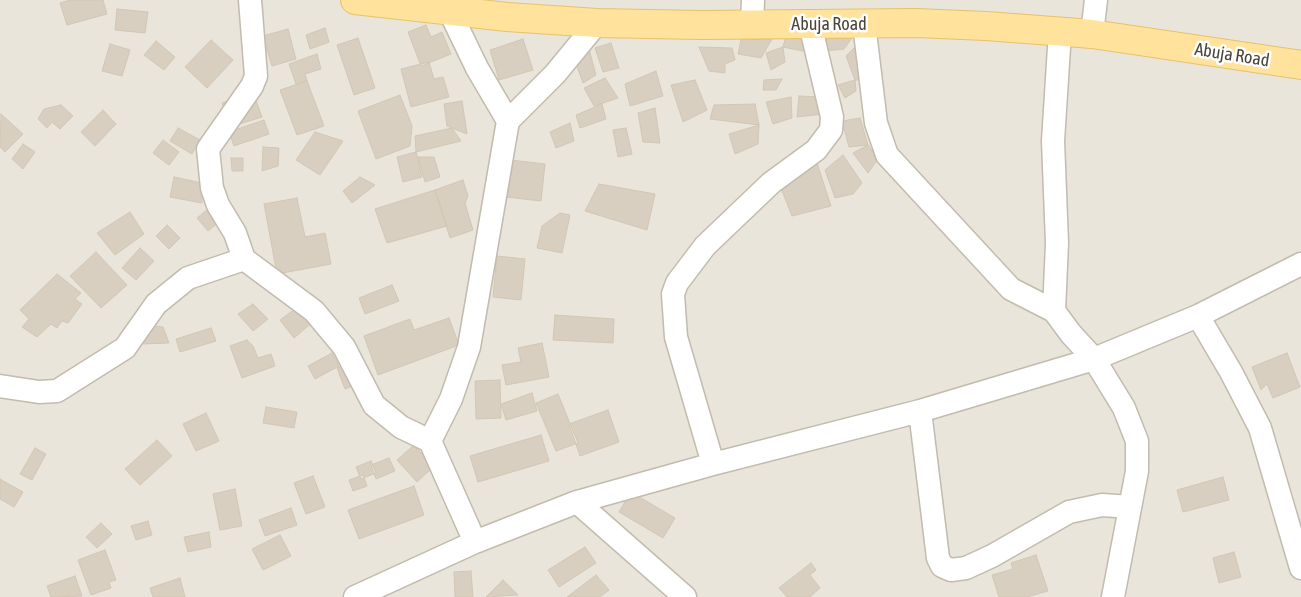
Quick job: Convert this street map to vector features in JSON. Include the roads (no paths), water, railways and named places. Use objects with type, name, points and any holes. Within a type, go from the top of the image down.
[{"type":"main road","name":"Abuja Road","points":[[355,0],[597,23],[752,12],[810,24],[986,26],[1092,34],[1301,65]]},
{"type":"street","points":[[250,0],[256,76],[252,86],[208,148],[212,188],[218,205],[235,233],[244,259],[314,311],[344,347],[374,405],[401,426],[430,441],[475,542]]},
{"type":"street","points":[[1092,34],[1096,0]]},
{"type":"street","points":[[449,10],[477,68],[508,121]]},
{"type":"street","points":[[430,441],[450,399],[469,347],[508,121],[554,74],[597,23]]},
{"type":"street","points":[[713,464],[676,337],[672,294],[677,283],[705,246],[771,183],[816,150],[830,130],[832,117],[810,24]]},
{"type":"street","points":[[864,24],[876,123],[886,156],[1010,289],[1054,311],[1094,359],[1124,408],[1137,441],[1137,471],[1113,597]]},
{"type":"street","points":[[1054,311],[1057,243],[1054,141],[1060,32]]},
{"type":"street","points":[[0,386],[39,392],[57,391],[125,348],[156,304],[188,278],[244,259]]},
{"type":"street","points":[[355,597],[475,542],[577,502],[713,464],[920,411],[1094,359],[1198,316],[1301,264]]},
{"type":"street","points":[[1198,316],[1231,372],[1260,428],[1301,568]]},
{"type":"street","points":[[920,411],[938,558],[942,566],[951,570],[966,568],[992,556],[1069,512],[1102,505],[1130,507]]},
{"type":"street","points":[[577,502],[685,597]]}]
